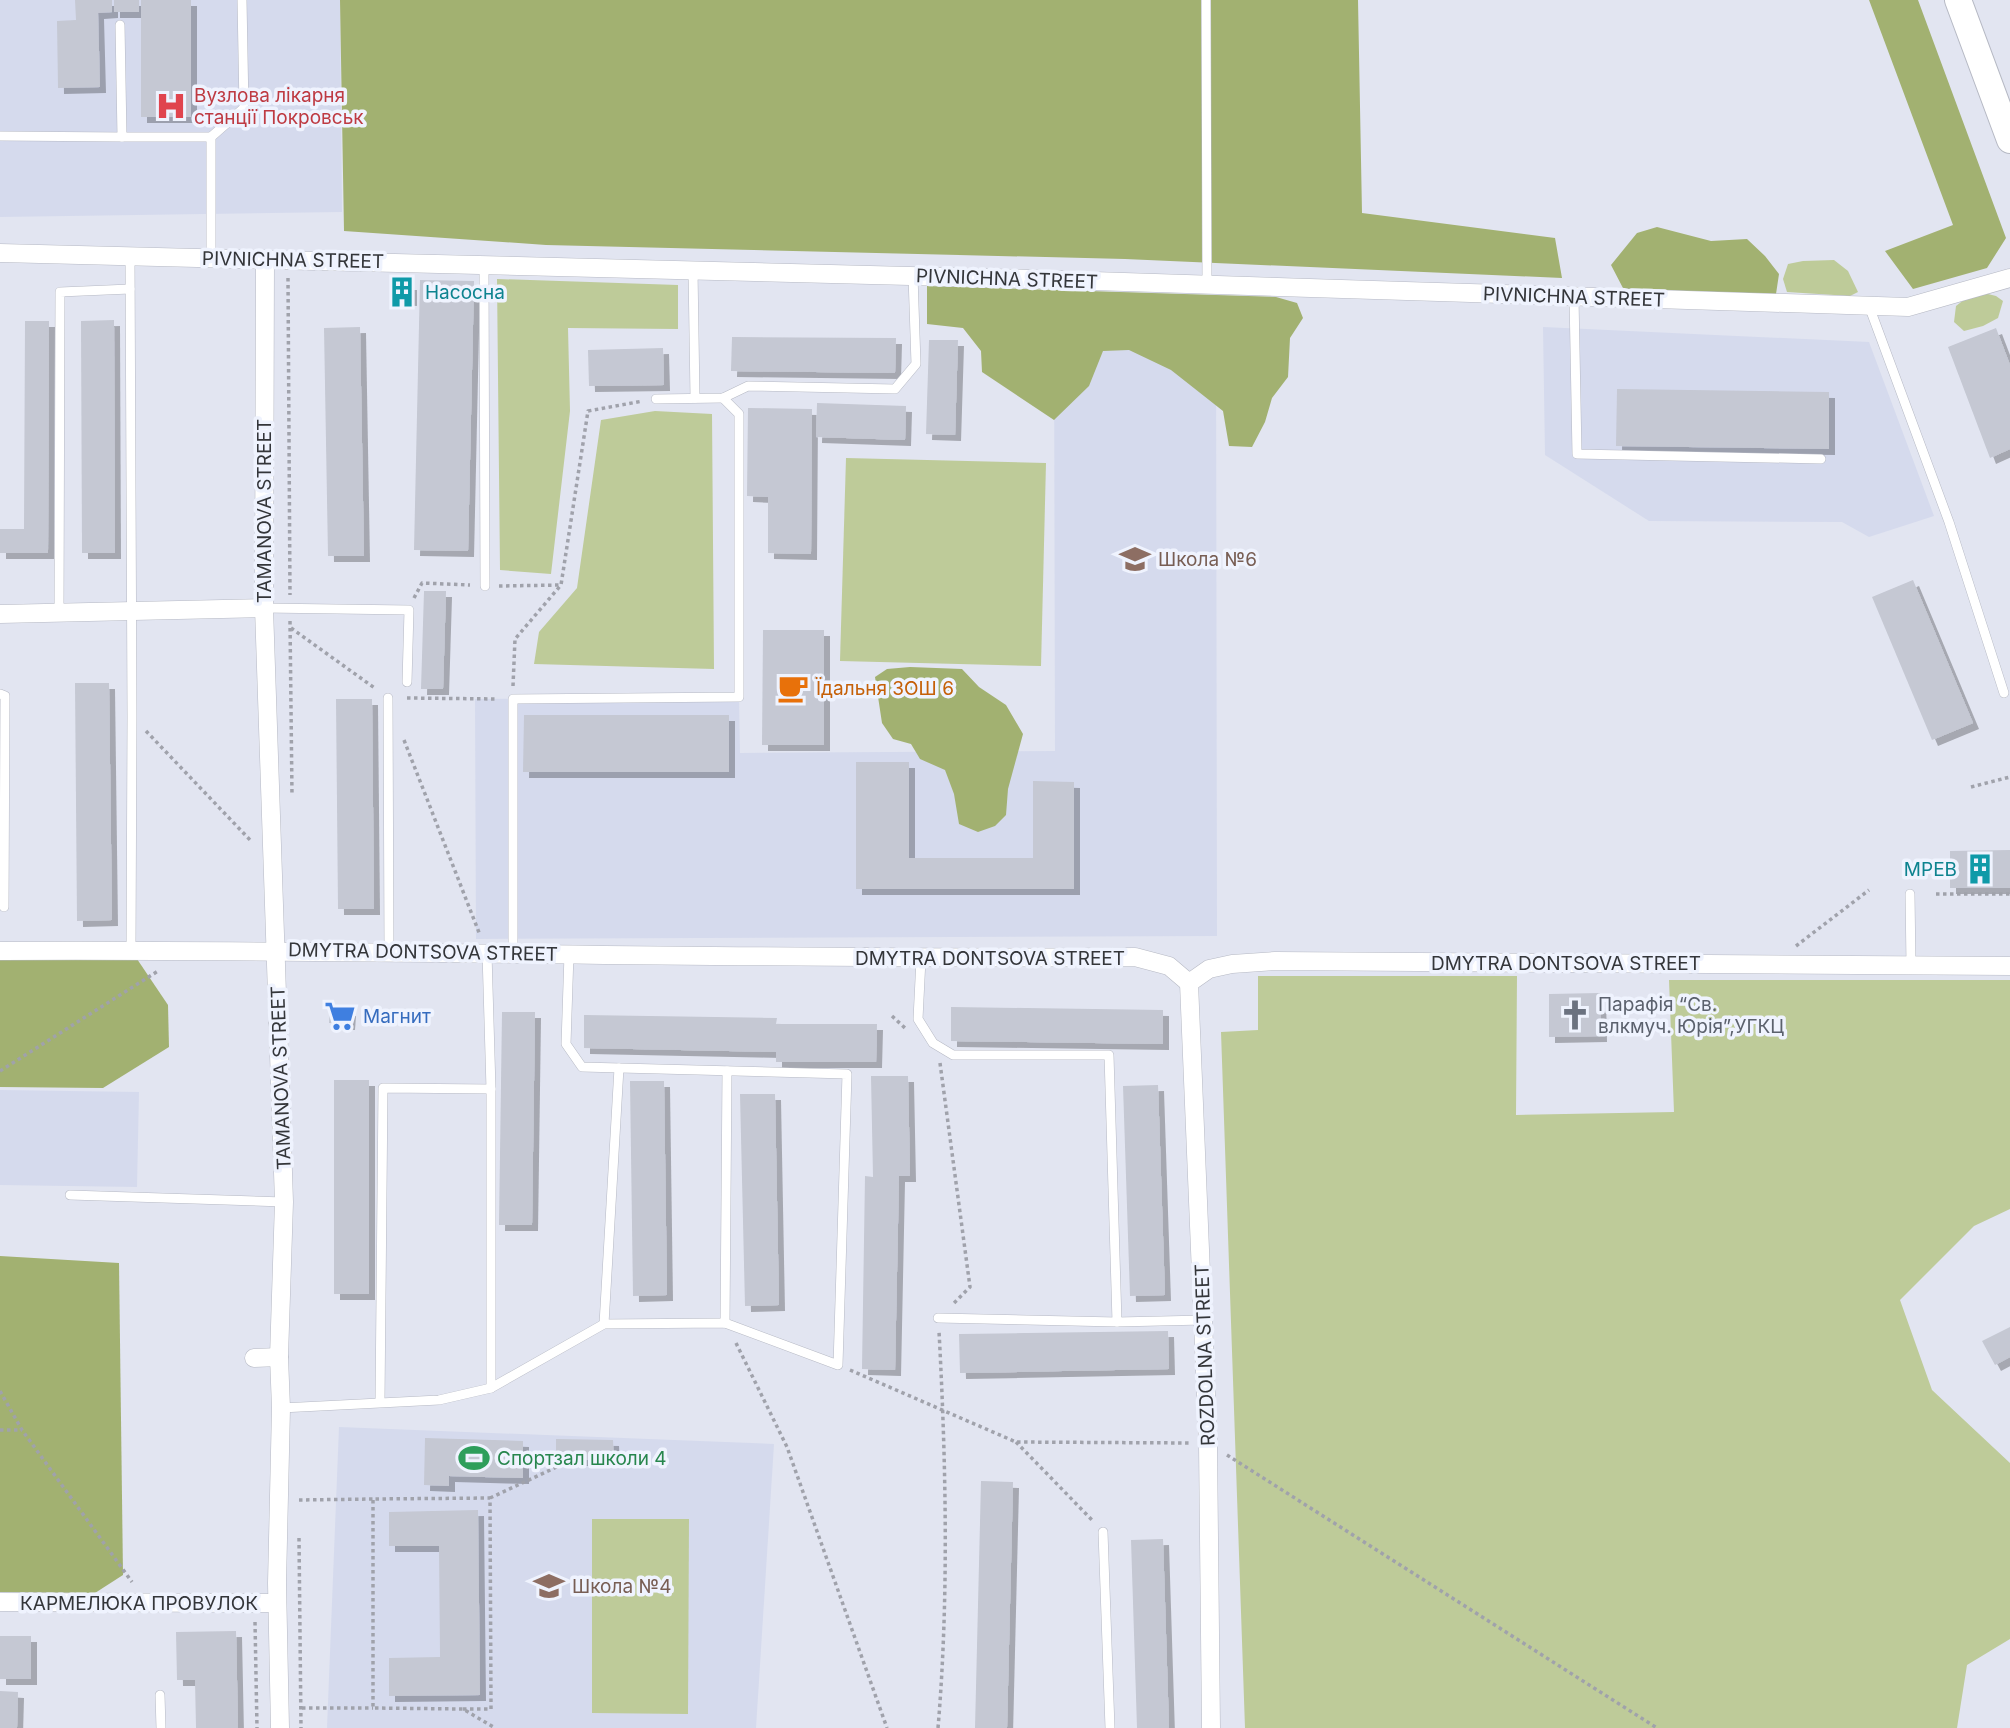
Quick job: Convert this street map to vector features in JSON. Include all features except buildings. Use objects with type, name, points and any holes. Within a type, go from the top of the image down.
[{"type":"main road","points":[[1958,0],[2010,140]]},
{"type":"street","name":"PIVNICHNA STREET","points":[[0,253],[913,276],[1908,307],[2010,278]]},
{"type":"street","name":"TAMANOVA STREET","points":[[265,259],[264,608],[285,1202],[279,1357],[279,1728]]},
{"type":"street","points":[[0,614],[264,608]]},
{"type":"street","name":"DMYTRA DONTSOVA STREET","points":[[0,951],[277,950],[921,959],[1135,957],[1169,966],[1189,983],[1209,969],[1232,964],[1275,961],[2010,966]]},
{"type":"street","name":"ROZDOLNA STREET","points":[[1189,983],[1208,1443],[1211,1728]]},
{"type":"street","points":[[254,1358],[279,1357]]},
{"type":"street","name":"КАРМЕЛЮКА ПРОВУЛОК","points":[[0,1602],[277,1602]]},
{"type":"lane","points":[[0,136],[211,137],[243,108],[243,0]]},
{"type":"lane","points":[[1206,0],[1206,285]]},
{"type":"lane","points":[[120,25],[121,137]]},
{"type":"lane","points":[[211,137],[211,258]]},
{"type":"lane","points":[[130,256],[131,950]]},
{"type":"lane","points":[[484,265],[485,586]]},
{"type":"lane","points":[[693,270],[695,398]]},
{"type":"lane","points":[[656,399],[723,398],[748,386],[895,389],[916,364],[913,276]]},
{"type":"lane","points":[[59,613],[60,292],[130,289]]},
{"type":"lane","points":[[1574,297],[1577,454],[1821,459]]},
{"type":"lane","points":[[1868,306],[1949,522],[2004,693]]},
{"type":"lane","points":[[513,954],[513,699],[739,697],[739,414],[723,398]]},
{"type":"lane","points":[[264,608],[409,610],[407,682]]},
{"type":"lane","points":[[0,694],[5,696],[4,906]]},
{"type":"lane","points":[[388,698],[389,952]]},
{"type":"lane","points":[[1910,894],[1911,965]]},
{"type":"lane","points":[[487,953],[491,1089],[491,1388]]},
{"type":"lane","points":[[281,1408],[439,1400],[491,1388],[604,1324],[726,1322],[838,1366],[847,1074],[582,1067],[566,1044],[569,954]]},
{"type":"lane","points":[[921,959],[918,1019],[933,1043],[953,1055],[1109,1055],[1117,1322]]},
{"type":"lane","points":[[604,1324],[619,1068]]},
{"type":"lane","points":[[726,1322],[727,1071]]},
{"type":"lane","points":[[380,1401],[383,1088],[491,1089]]},
{"type":"lane","points":[[70,1195],[285,1202]]},
{"type":"lane","points":[[938,1318],[1117,1322],[1204,1320]]},
{"type":"lane","points":[[1103,1532],[1110,1728]]},
{"type":"lane","points":[[160,1695],[161,1728]]},
{"type":"path","points":[[290,627],[388,698],[513,699],[515,639],[561,585],[588,411],[656,399]]},
{"type":"path","points":[[132,717],[274,864]]},
{"type":"path","points":[[403,736],[487,953]]},
{"type":"path","points":[[1971,787],[2010,777]]},
{"type":"path","points":[[1773,964],[1869,890]]},
{"type":"path","points":[[1936,894],[2010,894]]},
{"type":"path","points":[[0,1071],[191,950]]},
{"type":"path","points":[[892,1016],[911,1034]]},
{"type":"path","points":[[938,1728],[944,1656],[943,1412],[938,1318],[970,1287],[939,1061]]},
{"type":"path","points":[[726,1322],[787,1447],[887,1728]]},
{"type":"path","points":[[838,1366],[1016,1442],[1208,1443],[1657,1728]]},
{"type":"path","points":[[0,1391],[22,1430],[130,1582],[143,1582]]},
{"type":"path","points":[[0,1430],[22,1430]]},
{"type":"path","points":[[1016,1442],[1103,1532]]},
{"type":"path","points":[[299,1500],[490,1497],[561,1465]]},
{"type":"path","points":[[301,1708],[491,1709],[490,1497]]},
{"type":"path","points":[[373,1499],[373,1708]]},
{"type":"path","points":[[255,1603],[257,1728]]},
{"type":"path","points":[[463,1709],[495,1728]]},
{"type":"shaded area","name":"Вузлова лікарня станції Покровськ","points":[[0,0],[340,0],[342,212],[0,217]]},
{"type":"shaded area","name":"Школа №6","points":[[1054,322],[1216,322],[1217,936],[476,939],[475,699],[739,697],[740,753],[1055,751]]},
{"type":"shaded area","points":[[1543,327],[1869,342],[1934,516],[1869,537],[1842,522],[1649,521],[1545,455]]},
{"type":"shaded area","points":[[0,1090],[139,1092],[137,1187],[0,1185]]},
{"type":"shaded area","name":"Школа №4","points":[[339,1427],[774,1444],[756,1728],[327,1728]]},
{"type":"green space","points":[[340,0],[1358,0],[1362,213],[1555,238],[1562,278],[1125,259],[546,245],[344,231]]},
{"type":"green space","points":[[1869,0],[1918,0],[2006,238],[1987,268],[1913,289],[1885,251],[1953,225]]},
{"type":"green space","points":[[1657,227],[1711,241],[1747,239],[1779,274],[1776,294],[1624,290],[1611,265],[1637,233]]},
{"type":"green space","points":[[1834,260],[1848,271],[1858,292],[1850,296],[1787,292],[1783,279],[1788,264]]},
{"type":"green space","points":[[497,279],[678,285],[678,329],[568,328],[570,411],[551,574],[500,570]]},
{"type":"green space","points":[[927,286],[1276,297],[1297,303],[1303,318],[1290,338],[1288,377],[1272,398],[1265,422],[1252,447],[1229,446],[1223,411],[1171,370],[1129,350],[1103,351],[1089,386],[1054,420],[982,372],[981,351],[963,328],[927,324]]},
{"type":"green space","points":[[1984,293],[2003,301],[1998,318],[1983,326],[1964,331],[1954,322],[1956,306],[1965,299]]},
{"type":"green space","points":[[655,411],[712,414],[714,669],[534,664],[539,632],[577,588],[601,420]]},
{"type":"green space","points":[[846,458],[1046,463],[1041,666],[840,661]]},
{"type":"green space","points":[[887,669],[962,669],[979,687],[1006,705],[1023,734],[1008,789],[1006,815],[995,826],[978,832],[959,824],[954,794],[945,770],[920,759],[911,744],[893,739],[882,723],[875,677]]},
{"type":"green space","points":[[135,956],[168,1005],[169,1047],[103,1088],[0,1087],[0,957]]},
{"type":"green space","points":[[1258,976],[1517,976],[1516,1115],[1674,1112],[1669,980],[2010,980],[2010,1209],[1974,1226],[1900,1300],[1932,1390],[2010,1463],[2010,1639],[1967,1665],[1957,1728],[1245,1728],[1221,1032],[1258,1030]]},
{"type":"green space","points":[[0,1256],[119,1263],[123,1575],[95,1593],[0,1592]]},
{"type":"green space","points":[[592,1519],[689,1519],[688,1714],[592,1713]]},
{"type":"place","name":"Вузлова лікарня станції Покровськ","points":[[171,106]]},
{"type":"place","name":"Насосна","points":[[402,292]]},
{"type":"place","name":"Школа №6","points":[[1135,559]]},
{"type":"place","name":"Їдальня ЗОШ 6","points":[[793,688]]},
{"type":"place","name":"МРЕВ","points":[[1980,869]]},
{"type":"place","name":"Парафія “Св. влкмуч. Юрія”,УГКЦ","points":[[1575,1015]]},
{"type":"place","name":"Магнит","points":[[340,1016]]},
{"type":"place","name":"Спортзал школи 4","points":[[474,1458]]},
{"type":"place","name":"Школа №4","points":[[549,1586]]}]
